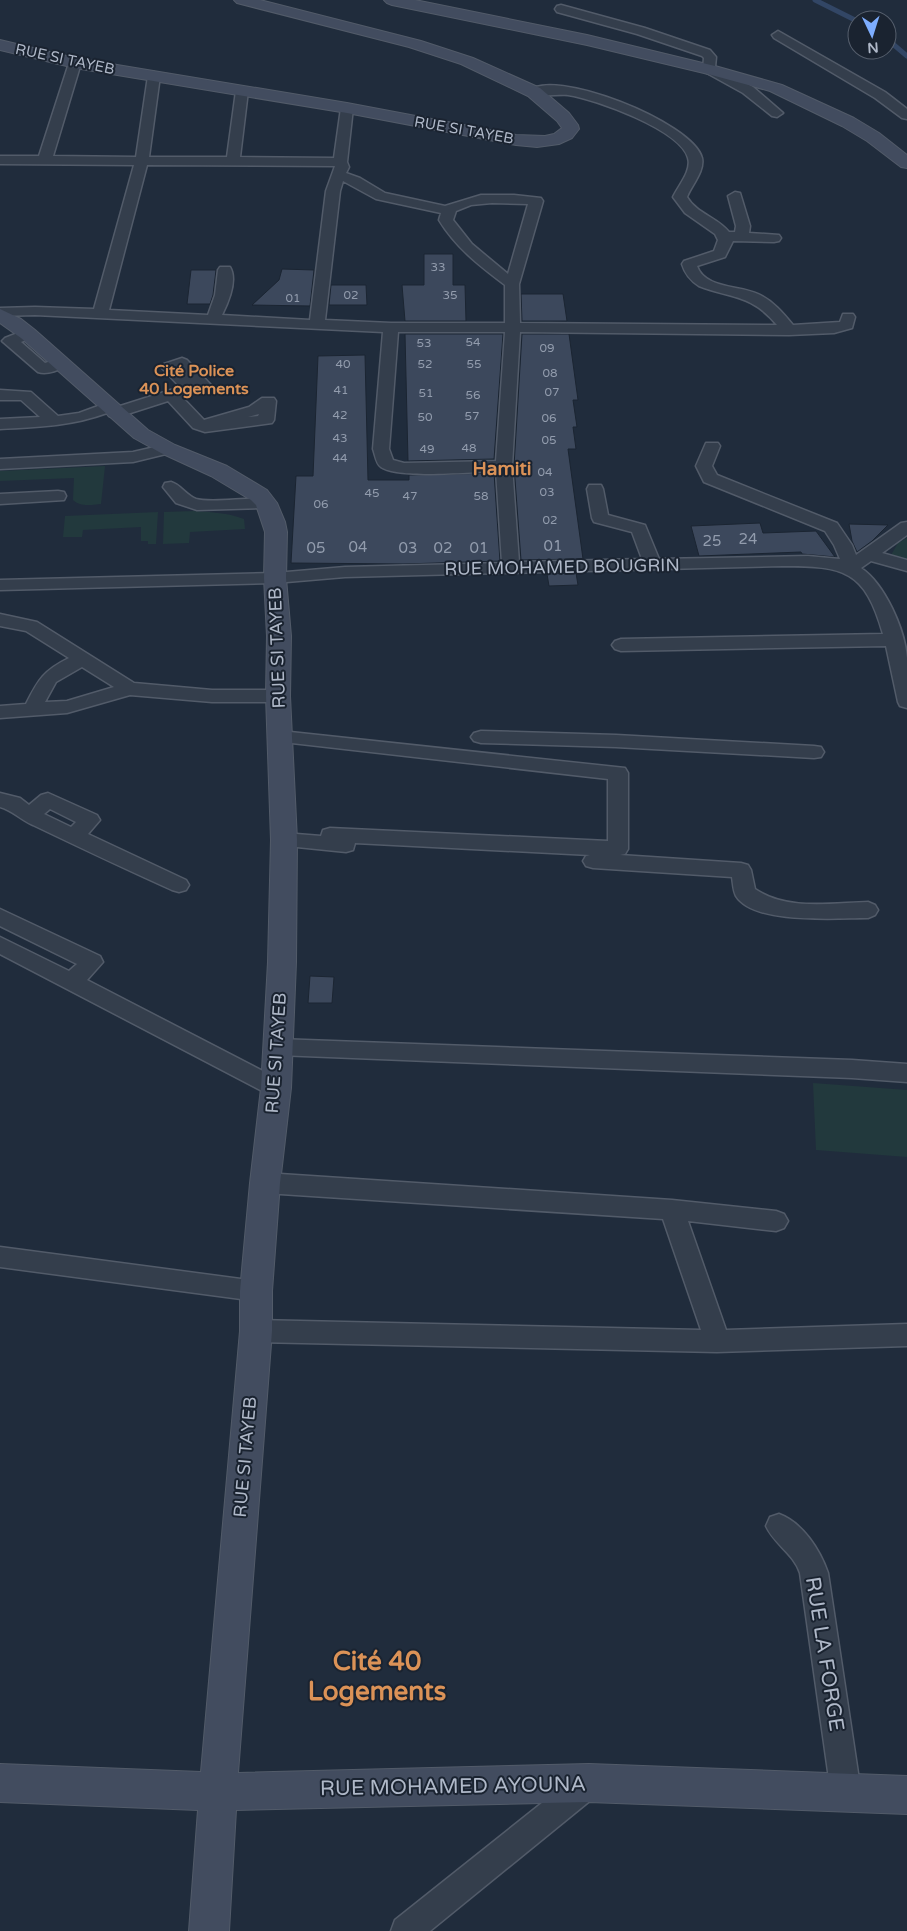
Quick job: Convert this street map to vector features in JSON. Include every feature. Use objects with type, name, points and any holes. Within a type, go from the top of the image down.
[{"type":"main road","name":"RUE SI TAYEB","points":[[0,45],[75,63],[348,108],[516,140],[549,140],[568,134],[570,125],[534,92],[466,61],[415,44],[242,0]]},
{"type":"main road","points":[[392,0],[578,38],[709,69],[776,88],[815,105],[873,137],[907,163]]},
{"type":"main road","name":"RUE SI TAYEB","points":[[0,314],[28,334],[112,410],[142,434],[168,450],[219,471],[250,489],[266,503],[272,513],[276,532],[275,578],[280,636],[278,696],[284,840],[282,962],[278,1047],[276,1088],[265,1183],[256,1291],[256,1331],[218,1792],[209,1931]]},
{"type":"main road","name":"RUE MOHAMED AYOUNA","points":[[0,1783],[218,1792],[589,1783],[907,1795]]},
{"type":"street","points":[[561,9],[695,48],[706,53],[710,57],[709,69],[748,90],[778,113]]},
{"type":"street","points":[[778,35],[880,95],[907,115]]},
{"type":"street","points":[[45,160],[75,63]]},
{"type":"street","points":[[100,314],[142,160],[154,76]]},
{"type":"street","points":[[534,92],[558,90],[582,94],[614,103],[636,112],[673,133],[691,149],[695,158],[694,168],[680,197],[688,210],[725,236],[774,238]]},
{"type":"street","points":[[234,162],[242,91]]},
{"type":"street","points":[[316,325],[333,191],[339,168],[348,108]]},
{"type":"street","points":[[0,160],[234,162],[339,168],[355,180],[386,198],[449,212]]},
{"type":"street","points":[[734,196],[743,226],[741,236]]},
{"type":"street","points":[[511,568],[504,466],[513,327],[512,284],[536,200],[508,198],[472,201],[455,206],[449,212],[446,220],[456,236],[471,251],[512,284]]},
{"type":"street","points":[[725,236],[726,242],[720,254],[689,264],[693,276],[706,284],[754,298],[773,309],[789,330]]},
{"type":"street","points":[[213,319],[221,304],[225,289],[225,270]]},
{"type":"street","points":[[0,314],[35,311],[391,328],[513,327],[789,330],[834,328],[847,325],[848,317]]},
{"type":"street","points":[[391,328],[381,449],[386,463],[403,468],[504,466]]},
{"type":"street","points":[[0,424],[54,421],[82,417],[190,389]]},
{"type":"street","points":[[0,394],[25,395],[54,421]]},
{"type":"street","points":[[171,395],[202,426]]},
{"type":"street","points":[[712,446],[704,466],[710,478],[831,527],[843,545],[850,567]]},
{"type":"street","points":[[0,452],[36,450],[35,462]]},
{"type":"street","points":[[0,464],[133,457],[168,450]]},
{"type":"street","points":[[171,487],[182,499],[197,506],[266,503]]},
{"type":"street","points":[[595,489],[600,518],[638,530],[653,565],[668,577],[785,572],[782,561],[820,561],[850,567],[861,574],[871,585],[895,640],[907,702]]},
{"type":"street","points":[[0,499],[58,496]]},
{"type":"street","points":[[850,567],[907,526]]},
{"type":"street","points":[[867,554],[907,566]]},
{"type":"street","name":"RUE MOHAMED BOUGRIN","points":[[275,578],[345,572],[345,584],[460,581],[459,570],[586,566],[588,580],[644,577],[653,565]]},
{"type":"street","points":[[478,569],[479,578],[537,577],[536,568]]},
{"type":"street","points":[[0,585],[275,578]]},
{"type":"street","points":[[0,620],[31,626],[130,689]]},
{"type":"street","points":[[621,645],[895,640]]},
{"type":"street","points":[[32,710],[42,687],[50,677],[61,669],[83,659]]},
{"type":"street","points":[[0,712],[67,707],[130,689],[212,696],[278,696]]},
{"type":"street","points":[[281,737],[618,773]]},
{"type":"street","points":[[481,737],[616,741],[814,752]]},
{"type":"street","points":[[330,835],[618,849],[616,741]]},
{"type":"street","points":[[0,800],[13,803],[30,816],[179,885]]},
{"type":"street","points":[[284,840],[741,870],[745,893],[760,903],[787,911],[868,910]]},
{"type":"street","points":[[0,917],[92,962],[72,982]]},
{"type":"street","points":[[0,945],[276,1088]]},
{"type":"street","points":[[278,1047],[852,1068],[907,1073]]},
{"type":"street","points":[[265,1183],[672,1210],[776,1221]]},
{"type":"street","points":[[672,1210],[717,1341]]},
{"type":"street","points":[[0,1257],[256,1291]]},
{"type":"street","points":[[256,1331],[717,1341],[907,1335]]},
{"type":"street","name":"RUE LA FORGE","points":[[779,1526],[804,1552],[812,1565],[846,1792]]},
{"type":"street","points":[[406,1931],[589,1783]]},
{"type":"green space","points":[[105,466],[101,504],[82,505],[73,500],[74,478],[0,481],[0,471]]},
{"type":"green space","points":[[158,512],[156,544],[148,544],[148,541],[141,541],[141,527],[83,530],[82,537],[63,537],[65,516]]},
{"type":"green space","points":[[164,512],[214,512],[244,519],[245,529],[190,532],[189,543],[163,544]]},
{"type":"green space","points":[[907,538],[907,563],[891,555],[898,543]]},
{"type":"green space","points":[[813,1083],[907,1090],[907,1157],[816,1150]]},
{"type":"building","points":[[424,254],[453,254],[453,285],[465,285],[466,321],[405,321],[402,285],[424,285]]},
{"type":"building","points":[[282,269],[314,270],[310,306],[252,305],[279,280]]},
{"type":"building","points":[[191,270],[216,270],[210,304],[187,304]]},
{"type":"building","points":[[331,285],[366,285],[367,305],[329,305]]},
{"type":"building","points":[[521,294],[563,294],[567,321],[522,321]]},
{"type":"building","points":[[405,334],[503,334],[494,459],[408,461]]},
{"type":"building","points":[[522,334],[569,334],[578,400],[573,400],[577,427],[573,427],[576,449],[568,449],[583,559],[521,560],[514,466]]},
{"type":"building","points":[[365,355],[368,480],[409,480],[409,475],[494,473],[500,561],[404,564],[291,563],[296,476],[313,476],[318,356]]},
{"type":"building","points":[[760,523],[763,533],[816,531],[835,557],[802,554],[801,552],[699,556],[691,526]]},
{"type":"building","points":[[849,524],[888,525],[872,541],[857,552],[852,541]]},
{"type":"building","points":[[576,573],[578,585],[549,586],[547,574]]},
{"type":"building","points":[[310,976],[334,977],[332,1003],[308,1003]]},
{"type":"waterway","points":[[815,0],[847,16]]},
{"type":"waterway","points":[[897,48],[907,56]]},
{"type":"district","name":"Cité Police 40 Logements","points":[[194,379]]},
{"type":"district","name":"Hamiti","points":[[502,468]]},
{"type":"district","name":"Cité 40 Logements","points":[[377,1676]]}]
